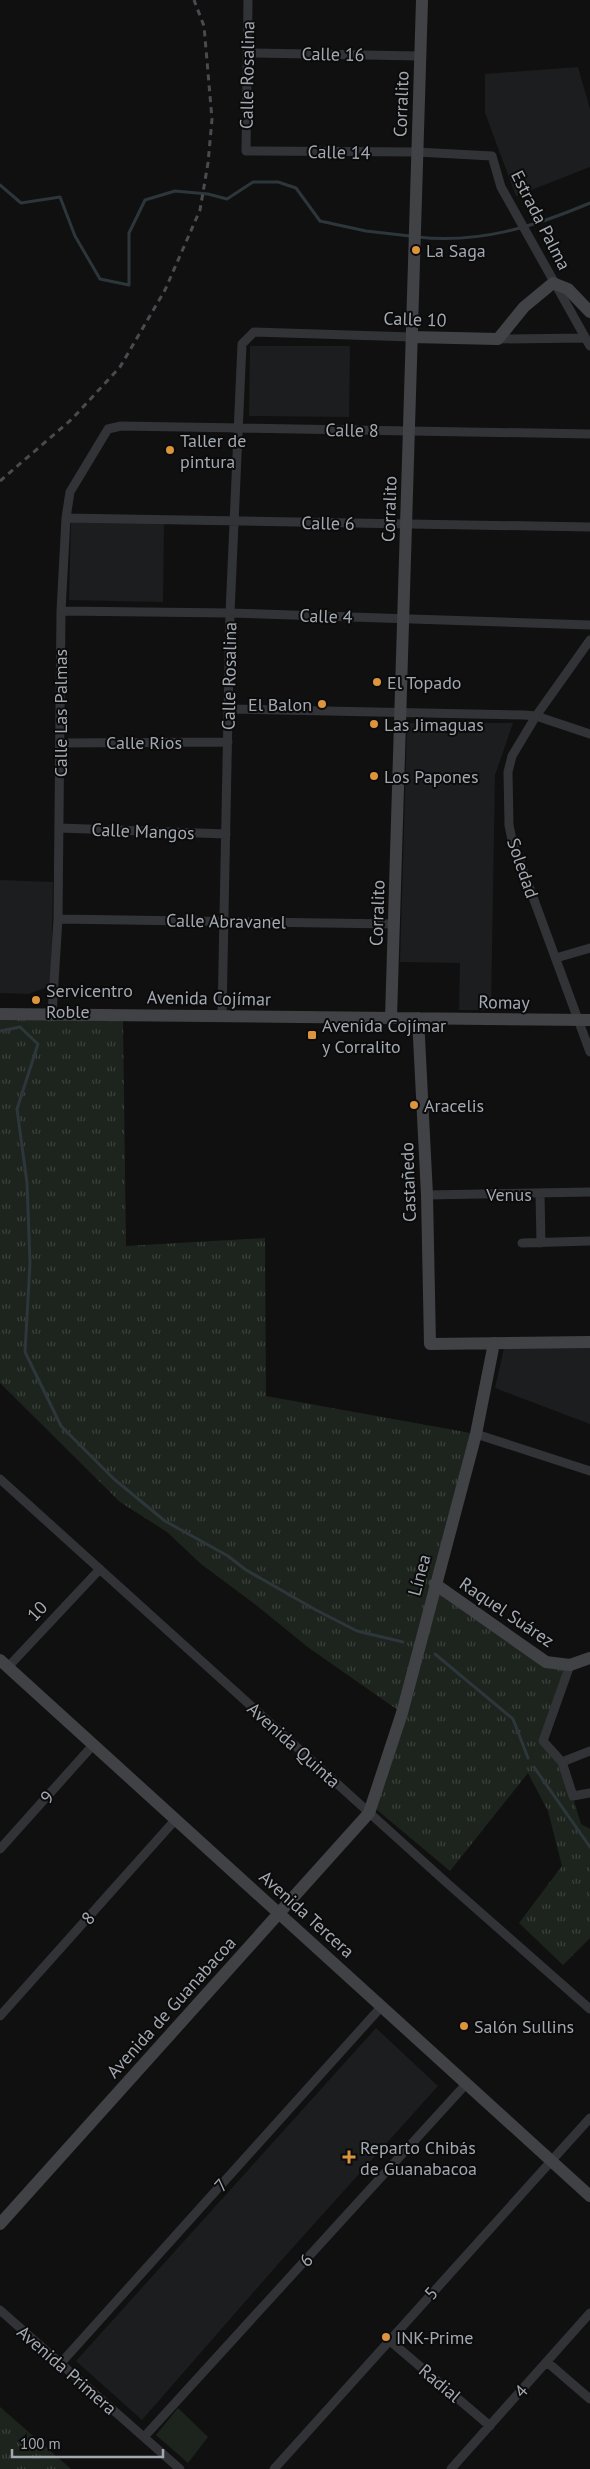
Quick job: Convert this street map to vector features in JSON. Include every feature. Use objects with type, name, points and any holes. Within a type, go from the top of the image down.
[{"type":"street","name":"Calle Rosalina","points":[[246,151],[248,0]]},
{"type":"street","name":"Corralito","points":[[391,1018],[422,0]]},
{"type":"street","name":"Calle 16","points":[[247,53],[420,56]]},
{"type":"street","name":"Calle 14","points":[[246,151],[417,152],[492,156]]},
{"type":"street","name":"Estrada Palma","points":[[492,156],[501,187],[553,283],[568,289],[590,312]]},
{"type":"street","points":[[498,339],[524,307],[553,283],[590,346]]},
{"type":"street","name":"Calle 10","points":[[246,338],[254,332],[498,339],[585,338]]},
{"type":"street","name":"Calle Rosalina","points":[[222,1016],[233,521],[242,344],[246,338]]},
{"type":"street","name":"Calle 8","points":[[114,426],[590,434]]},
{"type":"street","name":"Calle Las Palmas","points":[[52,1014],[58,919],[61,611],[66,518],[70,492],[108,430],[114,426]]},
{"type":"street","name":"Calle 6","points":[[66,518],[590,528]]},
{"type":"street","name":"Calle 4","points":[[61,611],[230,613],[590,625]]},
{"type":"street","name":"Soledad","points":[[590,640],[536,716],[512,756],[508,772],[509,825],[512,840],[556,958],[585,1020],[590,1052]]},
{"type":"street","points":[[229,709],[400,711],[536,716],[590,734]]},
{"type":"street","name":"Calle Rios","points":[[60,743],[228,742]]},
{"type":"street","name":"Calle Mangos","points":[[60,828],[226,834]]},
{"type":"street","name":"Calle Abravanel","points":[[58,919],[394,924]]},
{"type":"street","points":[[556,958],[590,948]]},
{"type":"street","name":"Avenida Cojímar","points":[[0,1014],[418,1018]]},
{"type":"street","name":"Romay","points":[[418,1018],[585,1020]]},
{"type":"street","name":"Castañedo","points":[[418,1018],[427,1195],[430,1344],[494,1343]]},
{"type":"street","name":"Venus","points":[[427,1195],[590,1192]]},
{"type":"street","points":[[540,1194],[541,1243]]},
{"type":"street","points":[[522,1243],[590,1241]]},
{"type":"street","points":[[494,1343],[590,1342]]},
{"type":"street","name":"Línea","points":[[369,1813],[402,1713],[476,1434],[494,1343]]},
{"type":"street","points":[[476,1434],[590,1471]]},
{"type":"street","name":"Avenida Quinta","points":[[0,1479],[369,1813],[590,2009]]},
{"type":"street","name":"10","points":[[3,1668],[100,1569]]},
{"type":"street","name":"Raquel Suárez","points":[[435,1584],[546,1662],[570,1665],[590,1658]]},
{"type":"street","points":[[570,1665],[543,1741],[562,1762],[573,1796],[590,1792]]},
{"type":"street","name":"Avenida Tercera","points":[[3,1668],[94,1744],[590,2196]]},
{"type":"street","name":"9","points":[[0,1849],[94,1744]]},
{"type":"street","points":[[562,1762],[590,1751]]},
{"type":"street","name":"Avenida de Guanabacoa","points":[[0,2224],[369,1813]]},
{"type":"street","name":"8","points":[[0,2016],[176,1819]]},
{"type":"street","name":"7","points":[[60,2364],[382,2006]]},
{"type":"street","name":"6","points":[[144,2438],[467,2084]]},
{"type":"street","name":"5","points":[[274,2469],[590,2118]]},
{"type":"street","name":"Avenida Primera","points":[[0,2310],[180,2469]]},
{"type":"street","name":"4","points":[[451,2469],[590,2313]]},
{"type":"street","name":"Radial","points":[[389,2340],[490,2426]]},
{"type":"street","points":[[547,2362],[590,2399]]},
{"type":"shaded area","points":[[578,67],[590,109],[590,167],[516,196],[485,113],[485,74]]},
{"type":"shaded area","points":[[250,346],[350,346],[349,417],[249,416]]},
{"type":"shaded area","points":[[71,521],[164,523],[163,602],[69,600]]},
{"type":"shaded area","points":[[407,723],[513,723],[495,775],[491,1010],[459,1010],[460,963],[400,962]]},
{"type":"shaded area","points":[[0,880],[53,882],[51,986],[28,994],[0,993]]},
{"type":"shaded area","points":[[590,1346],[590,1424],[495,1388],[504,1348]]},
{"type":"shaded area","points":[[376,2028],[438,2086],[279,2263],[142,2420],[76,2361]]},
{"type":"green space","points":[[0,1018],[123,1019],[126,1246],[265,1238],[266,1396],[476,1434],[435,1584],[544,1665],[570,1665],[543,1741],[562,1762],[581,1824],[590,1829],[590,1938],[563,1965],[519,1923],[562,1866],[548,1811],[528,1773],[450,1871],[376,1809],[402,1713],[309,1648],[201,1564],[167,1532],[120,1502],[0,1383]]},
{"type":"green space","points":[[0,2407],[71,2469],[0,2469]]},
{"type":"green space","points":[[178,2408],[208,2437],[188,2463],[156,2435]]},
{"type":"waterway","points":[[0,185],[21,203],[60,197],[75,236],[100,279],[129,285],[129,233],[145,200],[175,191],[208,194],[227,199],[253,182],[278,182],[296,188],[320,221],[366,231],[410,236]]},
{"type":"waterway","points":[[417,237],[462,238],[505,232],[548,219],[590,203]]},
{"type":"waterway","points":[[0,1031],[20,1027],[38,1044],[17,1109],[27,1183],[30,1263],[25,1352],[61,1426],[114,1479],[165,1521],[228,1556],[246,1570],[357,1631],[403,1642]]},
{"type":"waterway","points":[[435,1654],[513,1719],[528,1758]]},
{"type":"waterway","points":[[534,1767],[590,1847]]},
{"type":"railway","points":[[0,481],[72,419],[120,367],[165,290],[200,210],[208,163],[212,119],[204,26],[194,0]]},
{"type":"place","name":"La Saga","points":[[416,250]]},
{"type":"place","name":"Taller de pintura","points":[[170,450]]},
{"type":"place","name":"El Topado","points":[[377,682]]},
{"type":"place","name":"El Balon","points":[[322,704]]},
{"type":"place","name":"Las Jimaguas","points":[[374,724]]},
{"type":"place","name":"Los Papones","points":[[374,776]]},
{"type":"place","name":"Servicentro Roble","points":[[36,1000]]},
{"type":"place","name":"Avenida Cojímar y Corralito","points":[[312,1035]]},
{"type":"place","name":"Aracelis","points":[[414,1105]]},
{"type":"place","name":"Salón Sullins","points":[[464,2026]]},
{"type":"place","name":"Reparto Chibás de Guanabacoa","points":[[349,2157]]},
{"type":"place","name":"INK-Prime","points":[[386,2337]]}]
